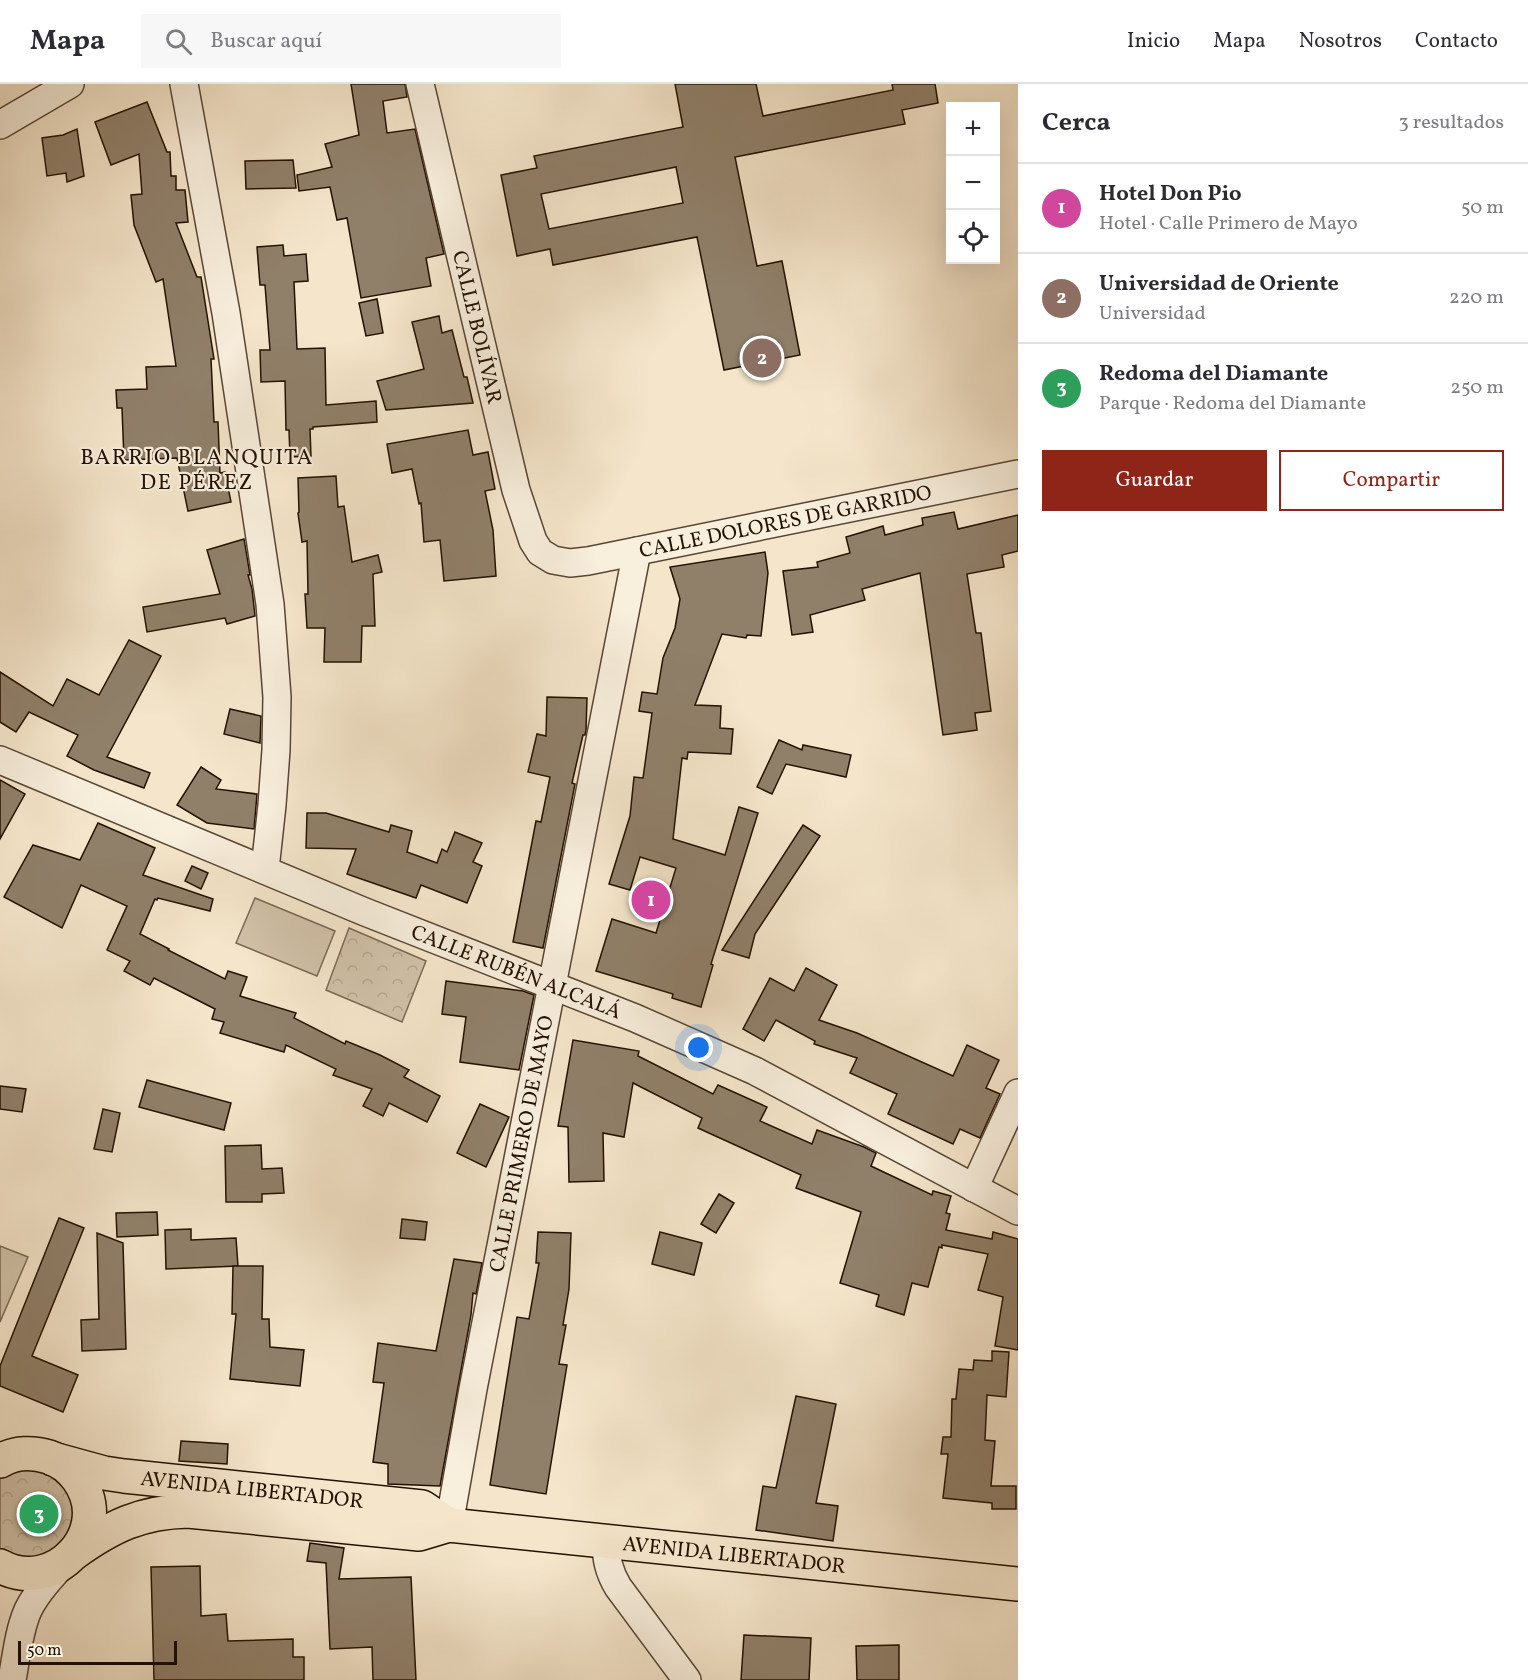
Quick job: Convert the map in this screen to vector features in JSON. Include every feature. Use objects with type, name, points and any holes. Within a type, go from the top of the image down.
[{"type":"highway","name":"AVENIDA LIBERTADOR","points":[[0,1436],[48,1457],[124,1476],[422,1507],[449,1525]]},
{"type":"highway","points":[[0,1461],[16,1455],[32,1454],[48,1457],[75,1474],[86,1493],[89,1509],[87,1530],[83,1540],[70,1557]]},
{"type":"highway","name":"AVENIDA LIBERTADOR","points":[[0,1566],[15,1572],[36,1573],[57,1567],[99,1536],[132,1520],[173,1511],[204,1511],[419,1534],[449,1525],[1018,1584]]},
{"type":"street","points":[[0,125],[70,84]]},
{"type":"street","points":[[184,84],[226,313],[271,615],[277,697],[272,805],[265,870]]},
{"type":"street","name":"CALLE BOLÍVAR","points":[[420,84],[516,490],[533,541],[540,552],[554,560]]},
{"type":"street","name":"CALLE DOLORES DE GARRIDO","points":[[554,560],[570,563],[588,561],[1018,474]]},
{"type":"street","name":"CALLE PRIMERO DE MAYO","points":[[449,1525],[473,1389],[637,551]]},
{"type":"street","name":"CALLE RUBÉN ALCALÁ","points":[[0,760],[365,912],[635,1018],[755,1071],[1018,1211]]},
{"type":"street","points":[[974,1188],[1018,1094]]},
{"type":"street","points":[[606,1541],[606,1559],[610,1574],[687,1680]]},
{"type":"street","points":[[12,1680],[28,1611],[37,1596],[70,1557]]},
{"type":"green space","points":[[255,898],[335,931],[317,976],[236,943]]},
{"type":"green space","points":[[349,928],[426,961],[402,1022],[326,990]]},
{"type":"green space","points":[[0,1246],[28,1257],[0,1322]]},
{"type":"green space","points":[[43,1466],[74,1494],[73,1535],[41,1561],[0,1554],[0,1473]]},
{"type":"building","points":[[351,84],[405,84],[407,97],[383,101],[387,133],[415,129],[444,254],[426,258],[431,286],[361,298],[347,218],[337,220],[330,187],[299,191],[297,175],[332,167],[325,144],[359,135]]},
{"type":"building","points":[[675,84],[756,84],[763,116],[893,90],[892,84],[935,84],[938,103],[902,110],[905,124],[735,157],[757,266],[782,261],[800,355],[724,370],[697,237],[553,265],[550,249],[517,256],[501,175],[537,168],[534,156],[683,127]],"holes":[[[676,167],[683,203],[549,229],[541,194]]]},
{"type":"building","points":[[147,102],[167,152],[170,152],[171,176],[176,176],[176,190],[185,190],[188,222],[176,223],[197,277],[201,277],[214,359],[211,359],[214,422],[218,422],[220,473],[225,472],[231,502],[188,511],[177,458],[124,460],[122,408],[117,408],[116,390],[147,389],[146,367],[176,366],[163,279],[156,282],[134,225],[131,195],[142,194],[139,154],[111,165],[95,122]]},
{"type":"building","points":[[77,129],[84,176],[67,182],[66,173],[47,176],[42,138],[63,135]]},
{"type":"building","points":[[293,160],[296,188],[246,189],[245,161]]},
{"type":"building","points":[[283,245],[284,256],[306,254],[308,281],[294,282],[297,349],[325,348],[326,405],[376,401],[377,422],[310,429],[311,456],[290,457],[289,430],[286,430],[285,381],[261,382],[260,350],[270,350],[265,285],[260,285],[257,247]]},
{"type":"building","points":[[377,299],[383,333],[366,336],[359,303]]},
{"type":"building","points":[[439,316],[442,333],[452,330],[473,403],[386,410],[377,381],[424,369],[412,322]]},
{"type":"building","points":[[468,430],[473,455],[488,452],[495,489],[485,491],[493,530],[496,576],[444,581],[440,540],[424,542],[421,503],[419,504],[412,469],[392,473],[387,444]]},
{"type":"building","points":[[336,476],[338,507],[344,506],[352,562],[378,555],[382,572],[373,574],[375,626],[362,626],[361,662],[324,662],[325,628],[307,628],[305,594],[308,594],[307,541],[302,542],[298,513],[298,478]]},
{"type":"building","points":[[954,512],[958,529],[1018,515],[1018,551],[1002,555],[1004,567],[967,574],[976,633],[981,633],[991,711],[975,713],[977,730],[943,735],[920,573],[862,589],[865,600],[810,615],[813,632],[792,635],[783,571],[818,567],[817,562],[850,553],[846,537],[883,526],[885,535],[923,525],[922,518]]},
{"type":"building","points":[[244,539],[255,616],[227,624],[225,618],[147,632],[143,607],[220,594],[207,550]]},
{"type":"building","points":[[765,552],[768,573],[761,636],[747,635],[746,638],[722,634],[695,705],[721,706],[720,728],[733,729],[731,754],[688,752],[687,759],[682,758],[673,839],[725,855],[739,807],[758,813],[711,964],[713,965],[701,1007],[672,998],[673,994],[596,971],[612,919],[656,933],[676,868],[640,857],[630,890],[609,884],[630,816],[634,777],[643,778],[652,713],[639,711],[642,692],[657,694],[663,658],[675,628],[680,599],[670,567]]},
{"type":"building","points":[[129,640],[161,656],[107,757],[150,773],[144,788],[94,770],[67,756],[78,735],[29,712],[16,732],[0,722],[0,672],[53,706],[67,679],[99,695]]},
{"type":"building","points":[[547,697],[587,698],[586,730],[572,783],[575,784],[543,948],[513,942],[536,821],[541,822],[550,777],[528,772],[537,734],[546,736]]},
{"type":"building","points":[[230,709],[261,716],[260,743],[224,734]]},
{"type":"building","points":[[779,740],[802,750],[803,745],[851,755],[846,777],[786,764],[772,794],[757,787]]},
{"type":"building","points":[[201,767],[221,780],[216,789],[257,794],[254,829],[207,823],[177,805]]},
{"type":"building","points":[[0,780],[25,794],[0,839]]},
{"type":"building","points":[[307,813],[326,813],[389,832],[391,825],[412,831],[407,852],[437,863],[442,849],[447,852],[455,832],[482,843],[473,862],[482,866],[467,903],[421,885],[416,898],[347,874],[356,849],[306,848]]},
{"type":"building","points":[[98,823],[155,848],[143,875],[213,899],[210,911],[155,899],[140,934],[225,979],[228,971],[247,977],[240,996],[296,1013],[294,1018],[345,1044],[346,1041],[409,1070],[404,1077],[440,1096],[427,1122],[389,1103],[383,1116],[363,1106],[372,1089],[333,1075],[336,1069],[286,1045],[284,1052],[220,1033],[224,1022],[212,1019],[215,1009],[154,978],[150,985],[124,971],[130,961],[107,950],[127,906],[81,885],[62,928],[4,897],[33,845],[80,860]]},
{"type":"building","points":[[803,825],[820,836],[755,934],[749,958],[722,950]]},
{"type":"building","points":[[192,866],[208,873],[201,889],[185,881]]},
{"type":"building","points":[[806,968],[837,985],[819,1020],[857,1033],[953,1076],[967,1045],[999,1060],[986,1088],[1000,1094],[980,1138],[960,1129],[953,1144],[888,1114],[897,1094],[850,1073],[857,1058],[814,1044],[815,1041],[776,1020],[764,1041],[743,1029],[770,978],[794,991]]},
{"type":"building","points":[[446,981],[523,991],[534,995],[519,1070],[460,1062],[466,1017],[442,1014]]},
{"type":"building","points":[[573,1040],[639,1051],[638,1056],[713,1094],[718,1085],[767,1107],[760,1121],[812,1144],[817,1130],[876,1153],[871,1166],[932,1195],[933,1191],[951,1196],[946,1213],[950,1214],[946,1230],[992,1239],[993,1232],[1018,1239],[1018,1350],[995,1346],[1003,1297],[978,1290],[988,1254],[942,1245],[942,1248],[939,1247],[928,1287],[912,1283],[904,1315],[876,1306],[879,1295],[840,1283],[861,1212],[796,1188],[801,1175],[698,1128],[702,1118],[633,1083],[624,1137],[603,1133],[604,1181],[569,1182],[568,1127],[558,1126]]},
{"type":"building","points":[[147,1080],[231,1103],[224,1130],[139,1107]]},
{"type":"building","points":[[0,1086],[26,1089],[22,1112],[0,1109]]},
{"type":"building","points":[[480,1104],[509,1117],[486,1167],[457,1153]]},
{"type":"building","points":[[103,1109],[120,1113],[112,1152],[94,1149]]},
{"type":"building","points":[[261,1145],[262,1169],[282,1168],[284,1193],[262,1194],[262,1202],[226,1202],[225,1146]]},
{"type":"building","points":[[719,1194],[734,1203],[716,1233],[701,1224]]},
{"type":"building","points":[[157,1212],[158,1235],[117,1237],[116,1213]]},
{"type":"building","points":[[59,1218],[84,1228],[32,1356],[78,1375],[63,1412],[0,1386],[0,1366]]},
{"type":"building","points":[[402,1219],[427,1222],[425,1240],[400,1238]]},
{"type":"building","points":[[191,1229],[191,1240],[236,1238],[238,1266],[166,1269],[165,1230]]},
{"type":"building","points":[[538,1232],[571,1233],[569,1289],[563,1325],[566,1325],[559,1364],[567,1365],[546,1494],[490,1485],[517,1317],[529,1319],[539,1263],[536,1263]]},
{"type":"building","points":[[660,1232],[702,1243],[694,1275],[652,1264]]},
{"type":"building","points":[[97,1233],[123,1243],[126,1349],[82,1351],[81,1320],[99,1319]]},
{"type":"building","points":[[454,1259],[482,1263],[476,1294],[473,1293],[440,1486],[388,1484],[388,1464],[373,1462],[384,1383],[373,1382],[378,1343],[436,1351]]},
{"type":"building","points":[[233,1266],[263,1266],[262,1319],[269,1319],[270,1347],[304,1350],[300,1386],[230,1379],[236,1314],[232,1314]]},
{"type":"building","points":[[992,1351],[1009,1352],[1006,1397],[987,1395],[985,1440],[995,1441],[991,1486],[1016,1486],[1016,1509],[992,1509],[992,1503],[943,1498],[948,1454],[941,1454],[943,1437],[951,1437],[952,1399],[956,1399],[959,1369],[973,1370],[974,1360],[992,1361]]},
{"type":"building","points":[[796,1396],[836,1404],[816,1503],[838,1506],[833,1541],[756,1530],[763,1486],[776,1488]]},
{"type":"building","points":[[181,1441],[228,1444],[227,1464],[179,1461]]},
{"type":"building","points":[[310,1543],[344,1548],[339,1579],[411,1577],[416,1680],[373,1680],[372,1647],[330,1649],[326,1563],[307,1561]]},
{"type":"building","points":[[200,1566],[201,1616],[226,1614],[228,1641],[293,1639],[293,1657],[304,1657],[304,1680],[154,1680],[151,1567]]},
{"type":"building","points":[[744,1635],[811,1638],[809,1680],[741,1680]]},
{"type":"building","points":[[899,1645],[899,1680],[857,1680],[856,1646]]},
{"type":"place","name":"Universidad de Oriente","points":[[762,358]]},
{"type":"place","name":"Hotel Don Pio","points":[[651,900]]},
{"type":"place","name":"Redoma del Diamante","points":[[39,1514]]},
{"type":"district","name":"BARRIO BLANQUITA DE PÉREZ","points":[[197,468]]}]
